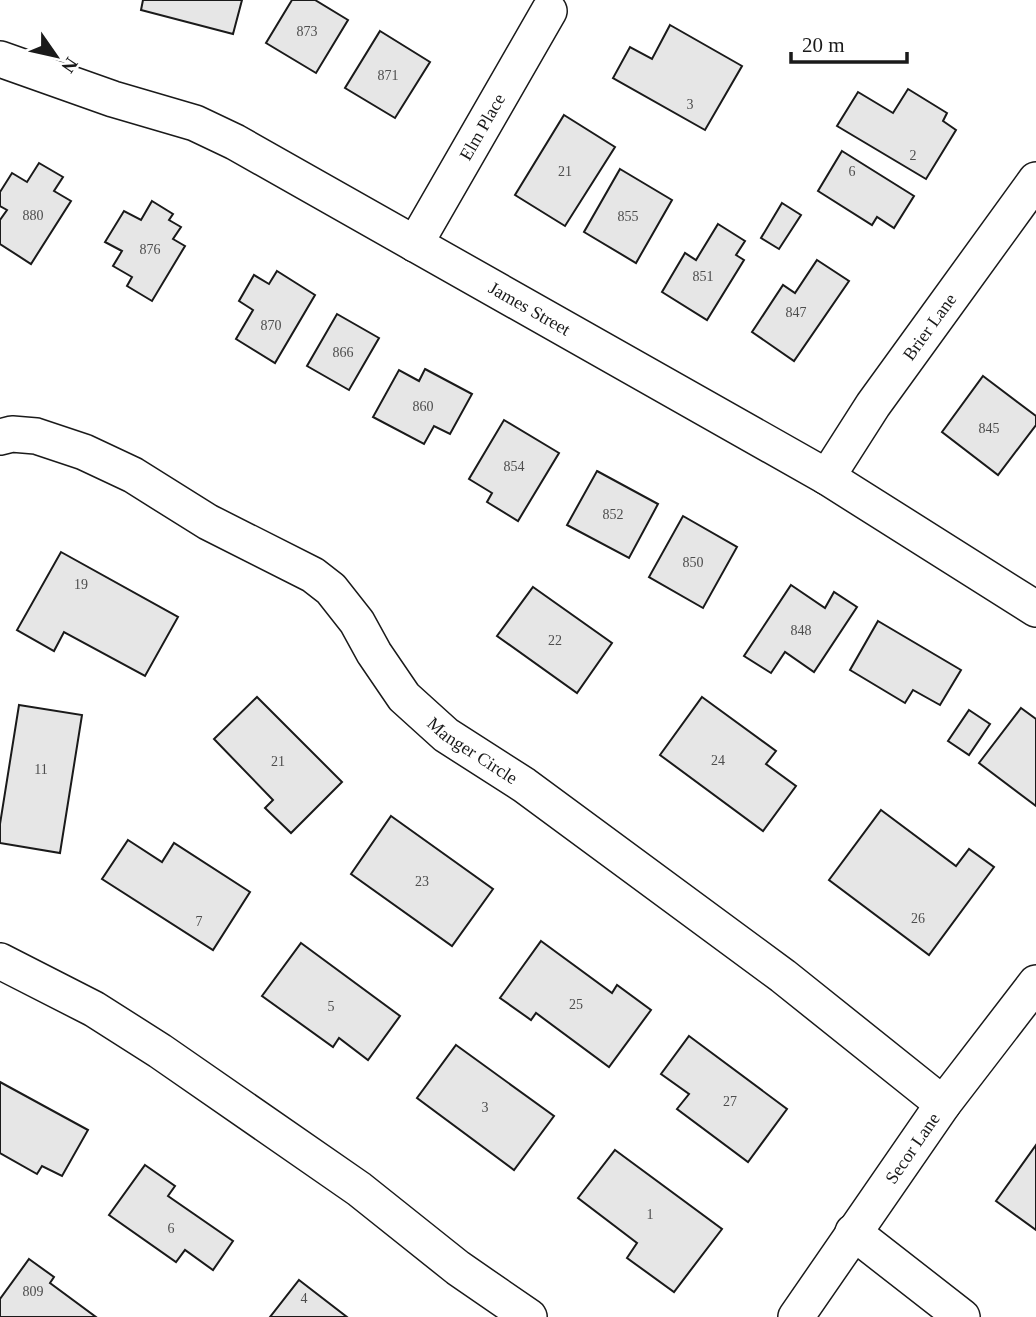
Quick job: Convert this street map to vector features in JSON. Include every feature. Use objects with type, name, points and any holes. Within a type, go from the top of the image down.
[{"type":"street","name":"Elm Place","points":[[415,244],[549,11]]},
{"type":"street","name":"James Street","points":[[0,59],[113,99],[195,123],[235,142],[827,477],[1036,609]]},
{"type":"street","name":"Brier Lane","points":[[827,477],[873,405],[1036,180]]},
{"type":"street","name":"Manger Circle","points":[[0,437],[12,434],[36,436],[85,452],[133,475],[208,522],[313,575],[331,589],[357,622],[404,697],[446,735],[524,785],[783,976],[943,1104]]},
{"type":"street","points":[[0,961],[94,1009],[160,1051],[359,1189],[458,1268],[529,1317]]},
{"type":"street","name":"Secor Lane","points":[[796,1317],[943,1104],[1036,983]]},
{"type":"street","points":[[853,1233],[962,1317]]},
{"type":"building","points":[[143,0],[242,0],[233,34],[141,10]]},
{"type":"building","points":[[292,0],[315,0],[348,20],[316,73],[266,43]]},
{"type":"building","points":[[670,25],[742,66],[705,130],[613,78],[630,47],[652,59]]},
{"type":"building","points":[[380,31],[430,62],[395,118],[345,88]]},
{"type":"building","points":[[908,89],[947,113],[943,121],[956,130],[926,179],[837,126],[858,92],[893,113]]},
{"type":"building","points":[[564,115],[615,147],[565,226],[515,195]]},
{"type":"building","points":[[842,151],[914,196],[894,228],[877,217],[872,225],[818,191]]},
{"type":"building","points":[[39,163],[63,177],[54,191],[71,201],[31,264],[0,244],[0,220],[7,210],[0,206],[0,192],[12,173],[27,182]]},
{"type":"building","points":[[620,169],[672,200],[636,263],[584,232]]},
{"type":"building","points":[[152,201],[173,214],[169,220],[181,227],[173,239],[185,246],[152,301],[127,286],[132,277],[113,266],[122,251],[105,242],[124,211],[141,220]]},
{"type":"building","points":[[782,203],[801,215],[779,249],[761,238]]},
{"type":"building","points":[[718,224],[745,241],[736,255],[744,260],[707,320],[662,292],[685,253],[696,260]]},
{"type":"building","points":[[817,260],[849,281],[794,361],[752,332],[783,285],[795,293]]},
{"type":"building","points":[[277,271],[315,295],[275,363],[236,339],[253,310],[239,301],[254,275],[269,284]]},
{"type":"building","points":[[337,314],[379,338],[349,390],[307,366]]},
{"type":"building","points":[[425,369],[472,394],[450,434],[434,426],[424,444],[373,417],[399,370],[419,381]]},
{"type":"building","points":[[983,376],[1036,416],[1036,425],[998,475],[942,432]]},
{"type":"building","points":[[504,420],[559,453],[518,521],[487,502],[492,493],[469,479]]},
{"type":"building","points":[[597,471],[658,504],[629,558],[567,525]]},
{"type":"building","points":[[683,516],[737,547],[703,608],[649,577]]},
{"type":"building","points":[[61,552],[178,617],[145,676],[64,632],[54,651],[17,630]]},
{"type":"building","points":[[791,585],[825,608],[834,592],[857,607],[814,672],[785,652],[771,673],[744,656]]},
{"type":"building","points":[[533,587],[612,643],[577,693],[497,636]]},
{"type":"building","points":[[878,621],[961,670],[940,705],[913,690],[905,703],[850,670]]},
{"type":"building","points":[[257,697],[342,782],[291,833],[265,808],[273,800],[214,739]]},
{"type":"building","points":[[702,697],[776,751],[766,764],[796,786],[763,831],[660,755]]},
{"type":"building","points":[[19,705],[82,715],[60,853],[0,843],[0,824]]},
{"type":"building","points":[[1021,708],[1036,719],[1036,806],[979,763]]},
{"type":"building","points":[[969,710],[990,724],[969,755],[948,741]]},
{"type":"building","points":[[881,810],[956,866],[969,849],[994,867],[929,955],[829,880]]},
{"type":"building","points":[[391,816],[493,889],[452,946],[351,874]]},
{"type":"building","points":[[128,840],[162,862],[174,843],[250,892],[213,950],[102,879]]},
{"type":"building","points":[[541,941],[612,993],[617,985],[651,1010],[609,1067],[536,1013],[531,1020],[500,998]]},
{"type":"building","points":[[301,943],[400,1016],[368,1060],[339,1038],[333,1047],[262,996]]},
{"type":"building","points":[[689,1036],[787,1109],[748,1162],[677,1109],[689,1094],[661,1074]]},
{"type":"building","points":[[456,1045],[554,1116],[514,1170],[417,1098]]},
{"type":"building","points":[[0,1082],[88,1130],[62,1176],[42,1166],[37,1174],[0,1153]]},
{"type":"building","points":[[1036,1145],[1036,1230],[996,1201]]},
{"type":"building","points":[[615,1150],[722,1229],[674,1292],[627,1258],[637,1243],[578,1198]]},
{"type":"building","points":[[145,1165],[175,1186],[168,1196],[233,1241],[213,1270],[185,1250],[176,1262],[109,1215]]},
{"type":"building","points":[[29,1259],[54,1277],[50,1283],[96,1317],[0,1317],[0,1299]]},
{"type":"building","points":[[299,1280],[347,1317],[270,1317]]}]
